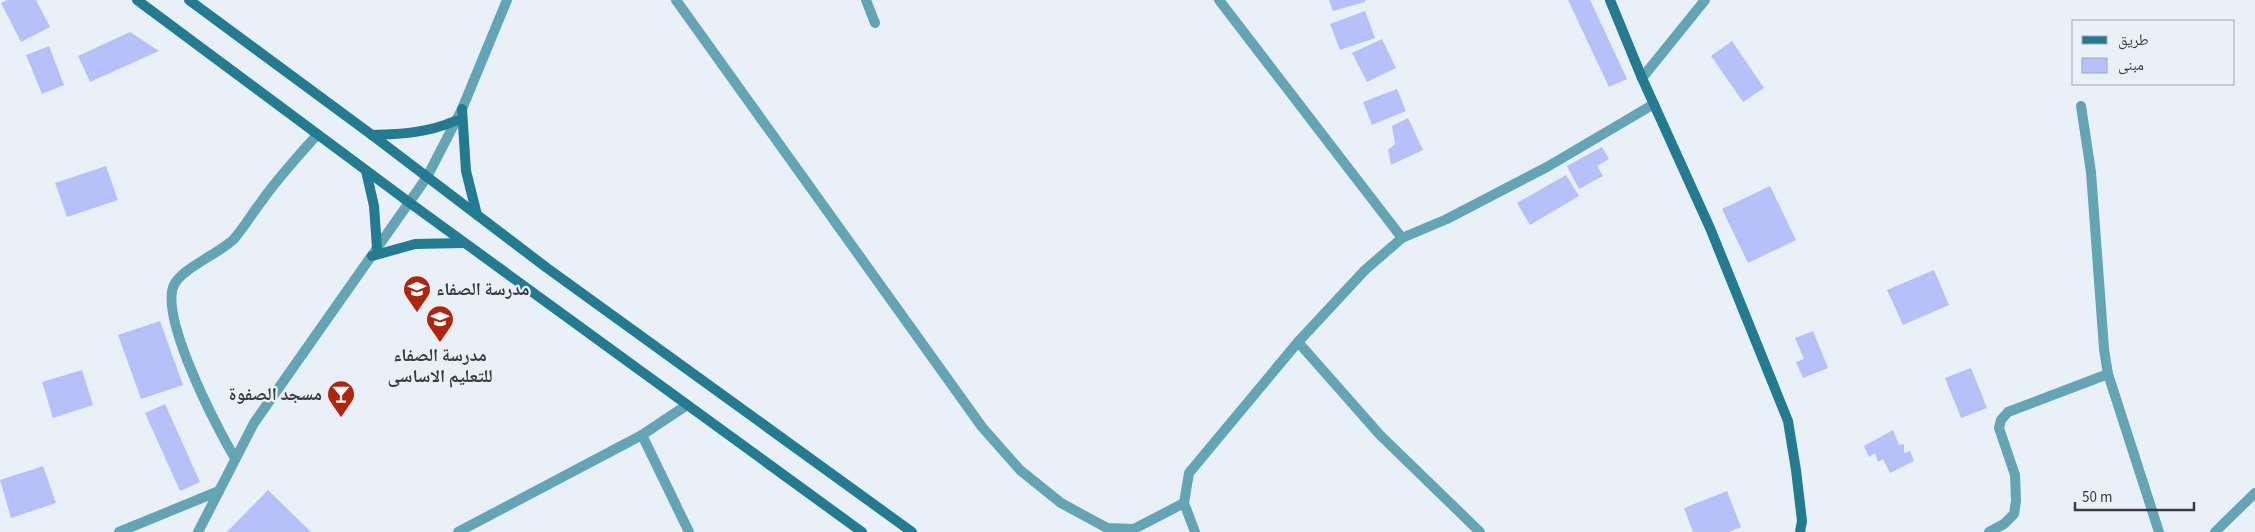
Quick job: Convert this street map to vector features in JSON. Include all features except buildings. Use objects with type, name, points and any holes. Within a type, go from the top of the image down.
[{"type":"main road","points":[[137,0],[464,243],[862,532]]},
{"type":"main road","points":[[190,0],[477,215],[912,532]]},
{"type":"main road","points":[[1610,0],[1642,78],[1710,228],[1788,421],[1802,521],[1800,532]]},
{"type":"main road","points":[[462,109],[466,172],[477,215]]},
{"type":"main road","points":[[372,135],[430,131],[455,121]]},
{"type":"main road","points":[[366,171],[375,211],[374,252],[415,244],[464,243]]},
{"type":"street","points":[[198,532],[235,458],[281,382],[427,177],[462,109],[507,0]]},
{"type":"street","points":[[676,0],[982,427],[1020,470],[1061,503],[1107,528],[1134,529],[1184,503]]},
{"type":"street","points":[[866,0],[875,23]]},
{"type":"street","points":[[1220,0],[1402,238]]},
{"type":"street","points":[[1642,78],[1705,0]]},
{"type":"street","points":[[1195,532],[1184,503],[1189,473],[1298,342],[1365,270],[1402,238],[1447,218],[1539,171],[1654,104]]},
{"type":"street","points":[[2081,106],[2091,172],[2104,349],[2108,374],[2160,532]]},
{"type":"street","points":[[235,458],[212,420],[187,359],[173,312],[171,300],[173,285],[182,276],[231,242],[278,180],[318,135]]},
{"type":"street","points":[[1298,342],[1380,435],[1480,532]]},
{"type":"street","points":[[1989,532],[2004,524],[2014,514],[2016,501],[2015,476],[1999,428],[2001,420],[2008,412],[2108,374]]},
{"type":"street","points":[[458,532],[642,435],[687,405]]},
{"type":"street","points":[[642,435],[688,532]]},
{"type":"street","points":[[119,532],[219,491]]},
{"type":"street","points":[[2215,532],[2255,493]]},
{"type":"place","name":"مدرسة الصفاء","points":[[417,313]]},
{"type":"place","name":"مدرسة الصفاء للتعليم الاساسى","points":[[440,343]]},
{"type":"place","name":"مسجد الصفوة","points":[[341,418]]}]
